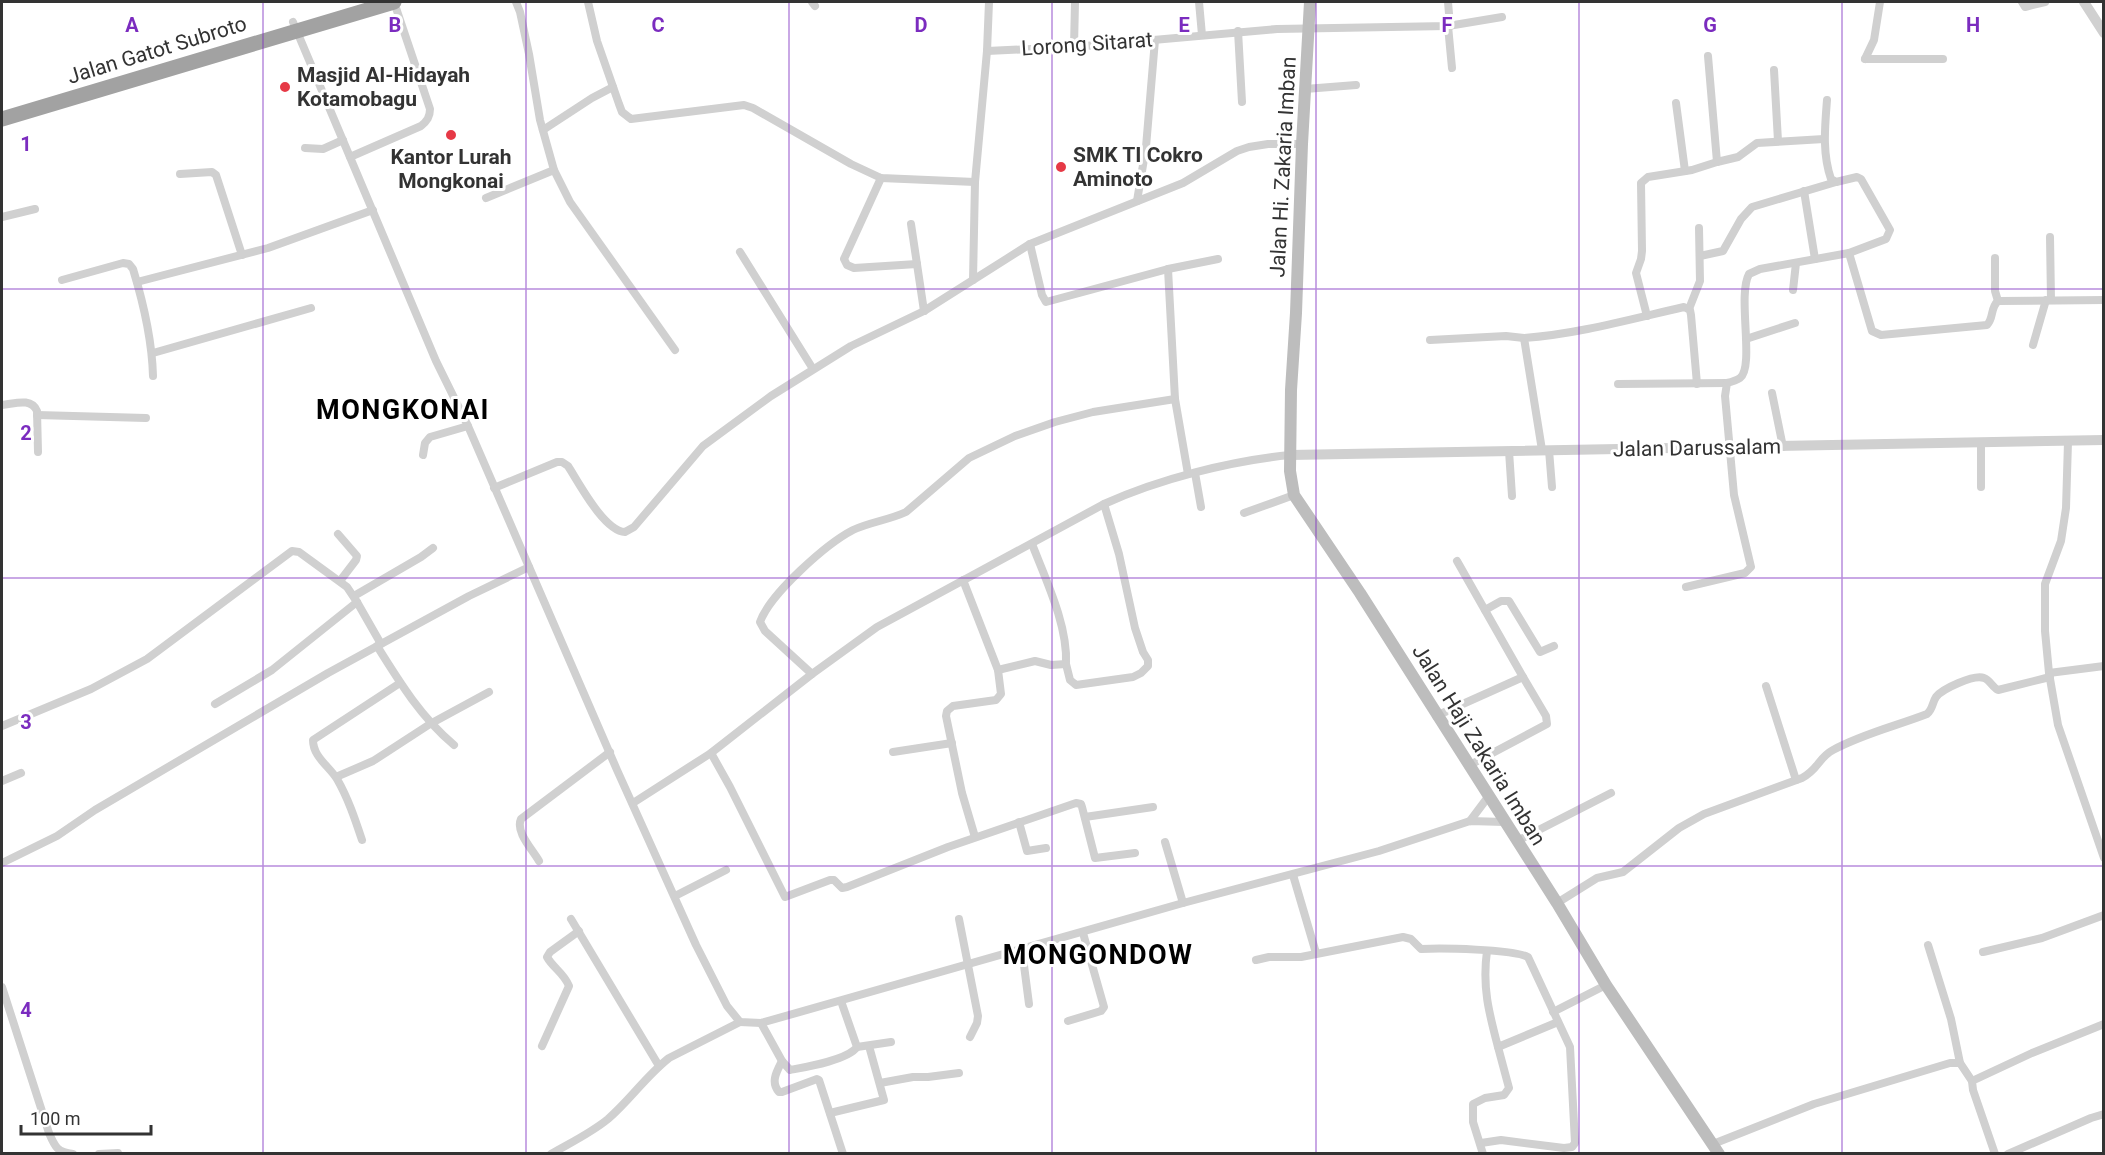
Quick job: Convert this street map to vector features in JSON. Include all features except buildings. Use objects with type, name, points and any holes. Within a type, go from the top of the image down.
[{"type":"highway","name":"Jalan Gatot Subroto","points":[[2,118],[295,26],[362,2]]},
{"type":"highway","name":"Jalan Gatot Subroto","points":[[2,109],[295,26],[394,2]]},
{"type":"main road","name":"Jalan Hi. Zakaria Imban","points":[[1294,333],[1310,2]]},
{"type":"main road","name":"Jalan Haji Zakaria Imban","points":[[1294,333],[1290,455],[1291,485],[1294,495],[1360,593],[1436,716],[1557,903],[1606,985],[1716,1149]]},
{"type":"street","points":[[350,157],[421,126],[427,122],[430,115],[430,109],[394,2]]},
{"type":"street","points":[[516,2],[529,54],[535,96],[554,170],[570,202],[675,350]]},
{"type":"street","points":[[588,2],[597,41],[622,112],[631,119],[724,106],[748,106],[851,164],[881,178],[975,182]]},
{"type":"street","points":[[973,280],[975,182],[987,51],[989,2]]},
{"type":"street","points":[[1074,47],[1075,2]]},
{"type":"street","points":[[1199,2],[1202,35]]},
{"type":"street","points":[[1448,2],[1452,68]]},
{"type":"street","points":[[1880,2],[1874,40],[1865,59],[1943,58]]},
{"type":"street","points":[[2022,2],[2025,7],[2045,2]]},
{"type":"street","points":[[2084,2],[2103,33]]},
{"type":"street","name":"Lorong Sitarat","points":[[987,51],[1074,47],[1277,28],[1449,26],[1502,17]]},
{"type":"street","points":[[295,26],[436,361],[468,426],[617,770],[726,1006],[740,1022]]},
{"type":"street","points":[[1238,32],[1242,102]]},
{"type":"street","points":[[1137,201],[1146,147],[1155,39]]},
{"type":"street","points":[[1708,56],[1717,162]]},
{"type":"street","points":[[1774,70],[1778,141]]},
{"type":"street","points":[[1305,89],[1356,85]]},
{"type":"street","points":[[543,130],[613,87]]},
{"type":"street","points":[[1827,100],[1824,139],[1827,167],[1831,179],[1836,182]]},
{"type":"street","points":[[1676,104],[1685,171]]},
{"type":"street","points":[[1647,316],[1636,273],[1642,250],[1641,183],[1648,177],[1685,171],[1738,157],[1757,143],[1824,139]]},
{"type":"street","points":[[305,148],[323,149],[343,140]]},
{"type":"street","points":[[494,488],[562,462],[568,466],[603,518],[613,528],[625,532],[634,527],[703,446],[771,396],[872,335],[924,311],[1030,244],[1183,183],[1226,157],[1249,147],[1302,144]]},
{"type":"street","points":[[486,198],[554,170]]},
{"type":"street","points":[[180,174],[212,172],[216,175],[242,255]]},
{"type":"street","points":[[1618,384],[1727,383],[1742,376],[1746,339],[1744,286],[1749,274],[1760,269],[1849,253],[1886,239],[1890,231],[1861,179],[1857,177],[1752,207],[1741,219],[1724,251],[1700,256]]},
{"type":"street","points":[[881,178],[844,259],[847,265],[854,268],[917,264]]},
{"type":"street","points":[[1804,191],[1815,260]]},
{"type":"street","points":[[2,218],[35,208]]},
{"type":"street","points":[[137,282],[286,242],[373,210]]},
{"type":"street","points":[[911,224],[924,311]]},
{"type":"street","points":[[1697,384],[1689,309],[1700,280],[1699,228]]},
{"type":"street","points":[[2032,345],[2049,300],[2050,237]]},
{"type":"street","points":[[1030,244],[1042,295],[1046,302],[1168,269],[1218,259]]},
{"type":"street","points":[[740,252],[813,369]]},
{"type":"street","points":[[1849,253],[1870,325],[1875,334],[1987,325],[1991,318],[1992,307],[1998,301],[2103,300]]},
{"type":"street","points":[[1995,258],[1995,291],[1998,301]]},
{"type":"street","points":[[62,280],[123,263],[129,264],[133,269],[146,317],[153,354],[153,376]]},
{"type":"street","points":[[1793,290],[1796,263]]},
{"type":"street","points":[[1168,269],[1175,399],[1201,507]]},
{"type":"street","points":[[1430,340],[1548,336],[1684,307],[1689,309]]},
{"type":"street","points":[[153,354],[310,308]]},
{"type":"street","points":[[1746,339],[1795,323]]},
{"type":"street","points":[[1524,338],[1552,487]]},
{"type":"street","points":[[1686,587],[1745,573],[1751,567],[1734,495],[1728,448],[1725,396],[1727,383]]},
{"type":"street","points":[[1772,393],[1783,447]]},
{"type":"street","points":[[812,674],[765,631],[760,622],[763,613],[798,574],[838,538],[856,529],[906,512],[969,458],[1016,436],[1055,422],[1094,412],[1175,399]]},
{"type":"street","points":[[2,405],[30,402],[34,405],[37,415],[38,452]]},
{"type":"street","points":[[37,415],[146,418]]},
{"type":"street","points":[[423,455],[426,440],[430,437],[468,426]]},
{"type":"street","name":"Jalan Darussalam","points":[[1290,455],[2103,440]]},
{"type":"street","points":[[2067,442],[2064,525],[2044,593],[2049,675],[2058,725],[2103,858]]},
{"type":"street","points":[[1981,443],[1981,487]]},
{"type":"street","points":[[1509,451],[1512,496]]},
{"type":"street","points":[[631,799],[711,753],[812,674],[877,627],[1104,504],[1132,491],[1192,473],[1290,455]]},
{"type":"street","points":[[1244,513],[1294,495]]},
{"type":"street","points":[[1032,544],[1059,618],[1070,680],[1076,685],[1141,674],[1148,666],[1149,660],[1143,652],[1136,628],[1119,554],[1104,504]]},
{"type":"street","points":[[338,534],[357,556],[340,581]]},
{"type":"street","points":[[214,704],[272,670],[356,599],[433,548]]},
{"type":"street","points":[[2,726],[91,689],[147,659],[292,551],[299,552],[332,578],[340,581],[356,599],[400,683],[430,724],[454,745]]},
{"type":"street","points":[[1457,561],[1546,716],[1547,724],[1468,765]]},
{"type":"street","points":[[2,863],[57,836],[95,810],[327,673],[469,596],[529,567]]},
{"type":"street","points":[[963,580],[998,670],[1001,694],[996,700],[959,704],[947,711],[946,716],[962,793],[975,837]]},
{"type":"street","points":[[1485,610],[1501,601],[1509,602],[1540,652],[1554,646]]},
{"type":"street","points":[[998,670],[1035,661],[1051,665],[1066,664]]},
{"type":"street","points":[[1557,903],[1597,878],[1623,872],[1679,828],[1704,814],[1796,780],[1814,771],[1823,757],[1838,747],[1927,714],[1939,694],[1959,683],[1980,677],[1985,678],[1998,690],[2049,675],[2103,666]]},
{"type":"street","points":[[1436,716],[1522,677]]},
{"type":"street","points":[[362,840],[347,798],[336,777],[316,753],[313,740],[400,683]]},
{"type":"street","points":[[1766,686],[1796,780]]},
{"type":"street","points":[[336,777],[373,761],[430,724],[489,692]]},
{"type":"street","points":[[893,752],[952,743]]},
{"type":"street","points":[[539,861],[520,830],[518,824],[521,819],[610,753]]},
{"type":"street","points":[[711,753],[785,897],[830,880],[834,880],[842,888],[847,887],[975,837],[1076,804],[1081,804],[1083,807],[1095,858],[1135,853]]},
{"type":"street","points":[[2,781],[21,773]]},
{"type":"street","points":[[1517,841],[1611,793]]},
{"type":"street","points":[[1470,821],[1488,797]]},
{"type":"street","points":[[1085,817],[1154,807]]},
{"type":"street","points":[[551,1154],[594,1130],[609,1118],[659,1066],[676,1053],[740,1022],[761,1023],[1183,903],[1293,875],[1412,841],[1470,821],[1504,822]]},
{"type":"street","points":[[1019,822],[1027,850],[1046,848]]},
{"type":"street","points":[[1165,843],[1183,903]]},
{"type":"street","points":[[675,896],[726,870]]},
{"type":"street","points":[[1293,875],[1316,953]]},
{"type":"street","points":[[1983,952],[2042,938],[2103,915]]},
{"type":"street","points":[[571,919],[659,1066]]},
{"type":"street","points":[[959,919],[978,1016],[970,1037]]},
{"type":"street","points":[[542,1046],[569,986],[562,972],[550,963],[547,957],[550,952],[579,931]]},
{"type":"street","points":[[1068,1021],[1101,1011],[1104,1007],[1083,933]]},
{"type":"street","points":[[1256,960],[1269,957],[1301,957],[1403,937],[1411,939],[1421,950],[1444,948],[1513,953],[1528,957],[1543,984],[1553,1012],[1570,1047],[1576,1139],[1574,1145],[1568,1148],[1501,1140],[1481,1143]]},
{"type":"street","points":[[1928,945],[1951,1019],[1960,1063],[1972,1081],[1995,1154]]},
{"type":"street","points":[[1022,950],[1029,1004]]},
{"type":"street","points":[[1483,1154],[1473,1122],[1473,1104],[1485,1098],[1504,1095],[1509,1088],[1485,994],[1487,951]]},
{"type":"street","points":[[1553,1012],[1606,985]]},
{"type":"street","points":[[2,987],[49,1133],[56,1148],[61,1152],[73,1154]]},
{"type":"street","points":[[841,1000],[857,1047]]},
{"type":"street","points":[[1498,1047],[1558,1022]]},
{"type":"street","points":[[761,1023],[782,1061],[790,1070],[832,1060],[853,1052],[857,1047],[891,1042]]},
{"type":"street","points":[[1972,1081],[2103,1024]]},
{"type":"street","points":[[831,1113],[881,1102],[884,1097],[869,1046]]},
{"type":"street","points":[[782,1061],[774,1078],[774,1085],[778,1092],[816,1079],[820,1083],[831,1113],[843,1154]]},
{"type":"street","points":[[1716,1149],[1815,1104],[1950,1063],[1960,1063]]},
{"type":"street","points":[[880,1083],[913,1077],[959,1073]]},
{"type":"street","points":[[2008,1154],[2103,1114]]},
{"type":"street","points":[[99,1154],[118,1153]]},
{"type":"place","name":"Masjid Al-Hidayah Kotamobagu","points":[[285,87]]},
{"type":"place","name":"Kantor Lurah Mongkonai","points":[[451,135]]},
{"type":"place","name":"SMK TI Cokro Aminoto","points":[[1061,167]]},
{"type":"district","name":"MONGKONAI","points":[[403,410]]},
{"type":"district","name":"MONGONDOW","points":[[1098,955]]}]
